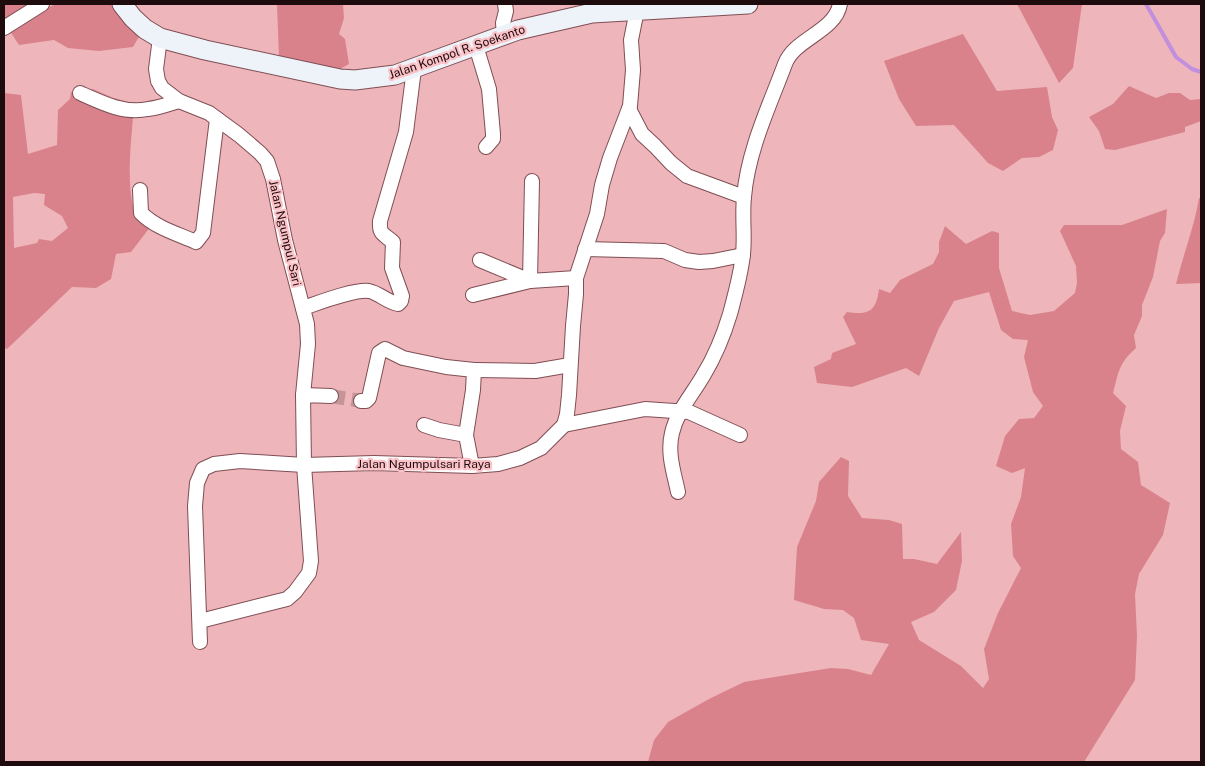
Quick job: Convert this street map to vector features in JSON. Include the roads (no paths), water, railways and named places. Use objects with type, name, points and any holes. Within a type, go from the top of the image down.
[{"type":"main road","name":"Jalan Kompol R. Soekanto","points":[[122,4],[132,18],[160,38],[205,50],[340,79],[355,80],[375,78],[414,69],[504,35],[545,22],[637,7],[748,4]]},
{"type":"street","points":[[4,28],[42,4]]},
{"type":"street","points":[[504,35],[503,23],[506,4]]},
{"type":"street","points":[[678,492],[670,457],[672,434],[680,412],[703,376],[720,340],[729,315],[743,254],[744,197],[756,142],[786,61],[793,50],[828,23],[839,10],[840,4]]},
{"type":"street","points":[[637,7],[632,40],[633,70],[628,109],[610,158],[602,185],[597,214],[576,278],[567,414],[564,425],[646,409],[689,412],[740,435]]},
{"type":"street","name":"Jalan Ngumpul Sari","points":[[160,38],[156,69],[158,81],[162,88],[179,101],[209,113],[260,153],[267,161],[274,179],[284,240],[307,324],[308,344],[303,395],[304,465],[311,561],[309,573],[295,592],[283,600],[200,621]]},
{"type":"street","points":[[476,46],[489,89],[493,139],[486,147]]},
{"type":"street","points":[[303,308],[357,292],[370,291],[390,303],[398,304],[401,301],[402,296],[392,268],[393,242],[382,234],[380,221],[406,132],[414,69]]},
{"type":"street","points":[[80,93],[118,109],[149,109],[179,101]]},
{"type":"street","points":[[628,109],[642,134],[687,176],[744,197]]},
{"type":"street","points":[[140,190],[141,214],[162,228],[196,242],[203,233],[217,120]]},
{"type":"street","points":[[530,281],[532,181]]},
{"type":"street","points":[[585,249],[664,251],[685,260],[699,262],[713,261],[743,254]]},
{"type":"street","points":[[480,260],[530,281]]},
{"type":"street","points":[[473,295],[530,281],[576,278]]},
{"type":"street","points":[[361,401],[369,398],[379,353],[384,349],[403,358],[446,367],[474,370],[535,372],[570,365]]},
{"type":"street","points":[[472,466],[466,435],[474,370]]},
{"type":"street","points":[[303,395],[331,396]]},
{"type":"street","points":[[424,425],[466,435]]},
{"type":"street","name":"Jalan Ngumpulsari Raya","points":[[200,642],[195,506],[197,483],[203,469],[214,464],[240,461],[304,465],[374,463],[472,466],[498,464],[520,458],[541,448],[564,425]]},
{"type":"waterway","points":[[1146,4],[1176,57],[1192,69],[1201,72]]},
{"type":"tunnel","points":[[331,396],[361,401]]}]
